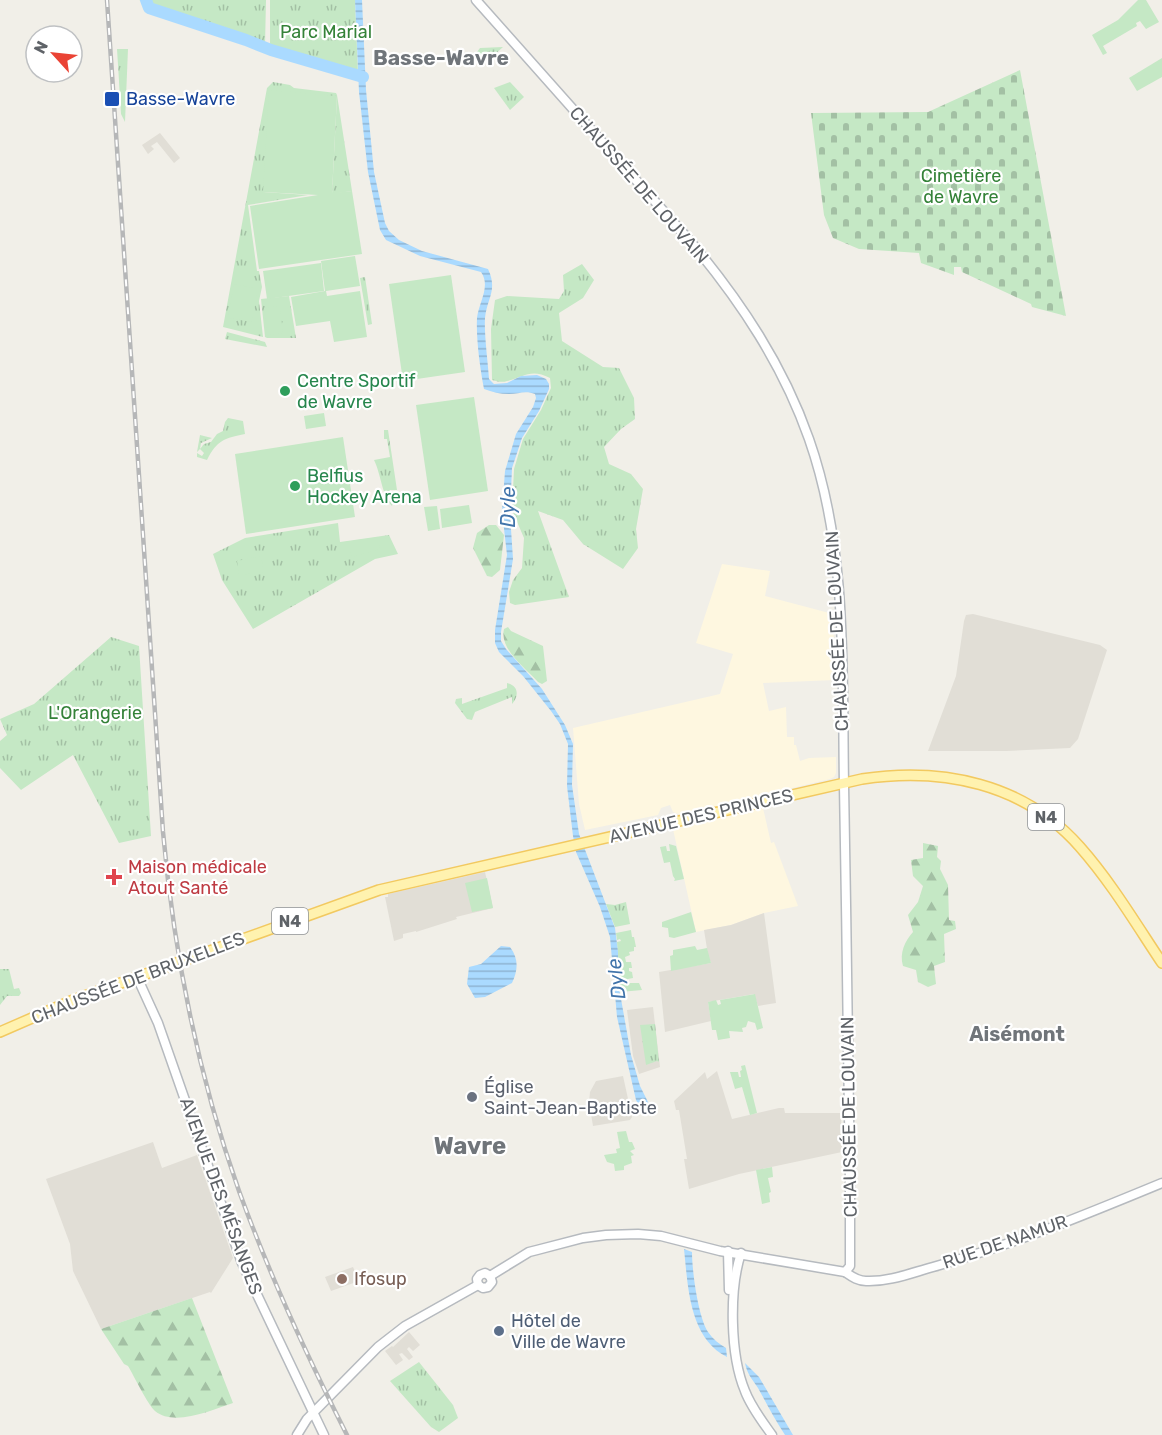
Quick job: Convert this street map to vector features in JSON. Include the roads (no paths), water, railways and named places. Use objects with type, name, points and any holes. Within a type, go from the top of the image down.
[{"type":"main road","name":"CHAUSSÉE DE LOUVAIN","points":[[476,0],[721,278],[748,315],[792,396],[822,479],[834,539],[838,577],[842,674],[850,1184],[850,1266],[845,1272]]},
{"type":"main road","name":"N4","points":[[844,783],[888,775],[936,775],[970,781],[998,790],[1029,805],[1060,827],[1079,845],[1162,963]]},
{"type":"main road","name":"AVENUE DES PRINCES","points":[[379,890],[844,783]]},
{"type":"main road","name":"CHAUSSÉE DE BRUXELLES","points":[[0,1032],[71,1000],[379,890]]},
{"type":"main road","name":"AVENUE DES MÉSANGES","points":[[137,976],[158,1023],[242,1263],[324,1435]]},
{"type":"main road","name":"RUE DE NAMUR","points":[[314,1412],[378,1347],[405,1326],[478,1285],[483,1288],[488,1287],[492,1282],[490,1276],[529,1252],[583,1238],[649,1234],[720,1251],[845,1272],[861,1281],[885,1280],[1044,1231],[1162,1183]]},
{"type":"main road","points":[[728,1251],[729,1291],[733,1299]]},
{"type":"main road","points":[[741,1253],[734,1281],[733,1299],[736,1361],[752,1405],[771,1435]]},
{"type":"main road","points":[[297,1435],[314,1412]]},
{"type":"water","name":"Dyle","points":[[355,0],[362,0],[366,90],[374,172],[385,223],[389,231],[399,240],[422,251],[488,269],[492,283],[485,318],[489,379],[494,384],[507,383],[521,376],[537,375],[546,379],[549,384],[539,411],[522,438],[512,468],[510,514],[513,559],[501,641],[542,689],[565,725],[573,744],[572,785],[579,834],[615,928],[618,982],[631,1055],[640,1086],[650,1106],[642,1111],[636,1100],[617,1017],[610,937],[600,907],[576,852],[567,786],[568,744],[560,724],[551,711],[523,676],[499,652],[495,643],[507,555],[502,511],[505,471],[516,434],[533,407],[535,394],[525,392],[502,394],[484,389],[477,326],[478,312],[485,288],[481,272],[420,256],[386,240],[380,230],[368,172],[359,92]]},
{"type":"water","points":[[501,946],[510,947],[515,956],[516,969],[512,983],[485,997],[475,998],[467,984],[469,967],[481,964]]},
{"type":"water","points":[[684,1249],[692,1252],[696,1293],[704,1325],[712,1337],[726,1348],[727,1357],[714,1348],[698,1324],[689,1294]]},
{"type":"water","points":[[745,1363],[759,1377],[793,1435],[785,1435],[750,1376]]},
{"type":"waterway","points":[[146,0],[149,8],[271,50],[363,77]]},
{"type":"railway","points":[[107,0],[163,832],[181,969],[211,1103],[239,1191],[289,1314],[347,1435]]},
{"type":"place","name":"Basse-Wavre","points":[[112,99]]},
{"type":"place","name":"Centre Sportif de Wavre","points":[[285,391]]},
{"type":"place","name":"Belfius Hockey Arena","points":[[295,486]]},
{"type":"place","name":"Maison médicale Atout Santé","points":[[114,877]]},
{"type":"place","name":"Église Saint-Jean-Baptiste","points":[[472,1097]]},
{"type":"place","name":"Ifosup","points":[[342,1279]]},
{"type":"place","name":"Hôtel de Ville de Wavre","points":[[499,1331]]},
{"type":"district","name":"Basse-Wavre","points":[[441,57]]},
{"type":"district","name":"Aisémont","points":[[1017,1034]]},
{"type":"district","name":"Wavre","points":[[470,1146]]},
{"type":"park label","name":"Parc Marial","points":[[326,32]]},
{"type":"park label","name":"Cimetière de Wavre","points":[[961,186]]},
{"type":"park label","name":"L'Orangerie","points":[[95,713]]}]
